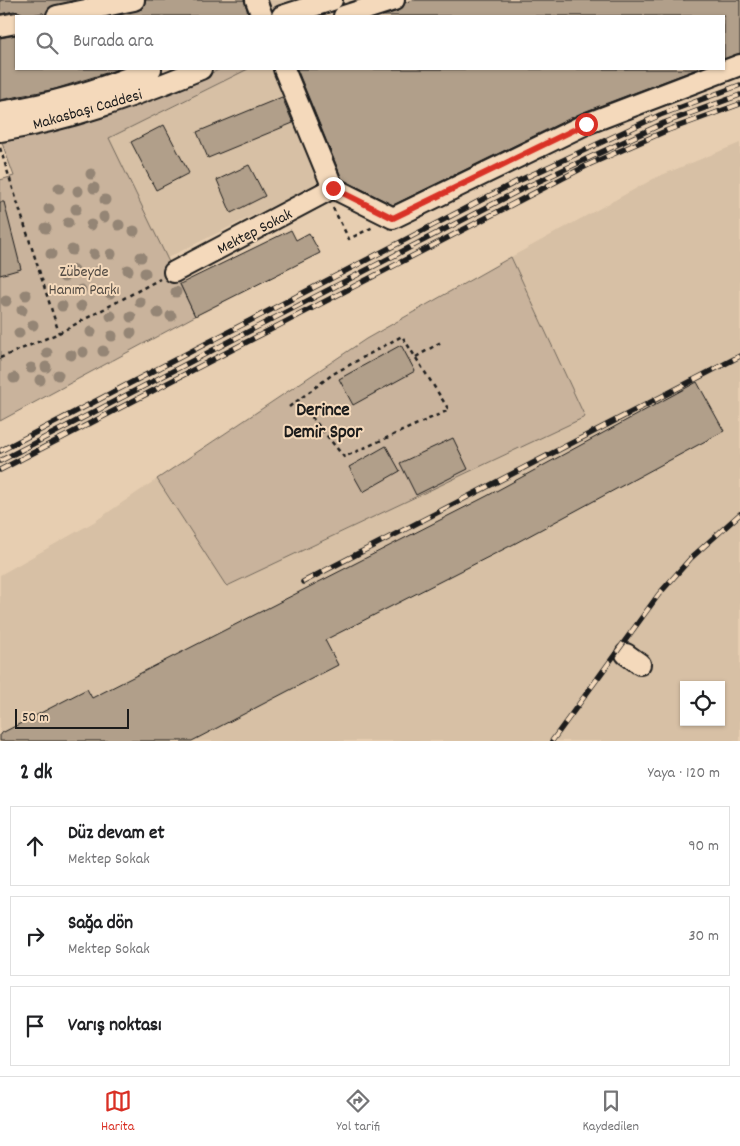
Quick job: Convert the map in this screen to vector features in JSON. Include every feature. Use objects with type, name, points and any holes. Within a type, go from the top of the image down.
[{"type":"street","points":[[62,15],[134,0]]},
{"type":"street","points":[[256,0],[262,15]]},
{"type":"street","points":[[285,15],[332,0]]},
{"type":"street","points":[[347,15],[394,0]]},
{"type":"street","points":[[0,26],[15,23]]},
{"type":"street","points":[[284,70],[329,191],[393,218],[586,124],[740,65]]},
{"type":"street","name":"Makasbaşı Caddesi","points":[[0,112],[62,100],[114,84],[149,70]]},
{"type":"street","name":"Makasbaşı Caddesi","points":[[0,131],[66,118],[121,101],[198,70]]},
{"type":"street","name":"Mektep Sokak","points":[[174,272],[329,191]]},
{"type":"path","points":[[0,147],[59,333]]},
{"type":"path","points":[[329,191],[349,239],[379,224]]},
{"type":"path","points":[[0,358],[59,333],[174,272]]},
{"type":"path","points":[[289,407],[298,400],[334,374],[402,336],[449,410],[344,457],[298,400]]},
{"type":"path","points":[[416,357],[441,342]]},
{"type":"shaded area","points":[[259,0],[312,0],[265,15]]},
{"type":"shaded area","points":[[246,70],[275,70],[323,181],[167,258],[108,138]]},
{"type":"shaded area","points":[[740,143],[740,741],[0,741],[0,575],[94,522],[157,479],[228,586],[585,417],[511,257],[657,177]]},
{"type":"green space","name":"Zübeyde Hanım Parkı","points":[[219,70],[246,70],[109,138],[195,316],[0,421],[0,180],[14,176],[2,143],[124,110]]},
{"type":"green space","points":[[511,257],[585,417],[227,586],[157,479],[366,339]]},
{"type":"building","points":[[0,0],[76,0],[50,7],[46,15],[43,13],[23,15],[14,11],[0,14]]},
{"type":"building","points":[[146,0],[244,0],[249,15],[118,15],[142,9]]},
{"type":"building","points":[[413,0],[740,0],[740,53],[725,59],[725,15],[385,15],[398,11],[406,2]]},
{"type":"building","points":[[15,35],[15,70],[116,70],[55,89],[0,100],[0,38]]},
{"type":"building","points":[[297,70],[694,70],[581,113],[393,205],[342,179]]},
{"type":"building","points":[[282,97],[293,123],[208,158],[197,132]]},
{"type":"building","points":[[164,125],[189,173],[156,190],[131,142]]},
{"type":"building","points":[[249,165],[265,196],[231,213],[217,180]]},
{"type":"building","points":[[0,202],[4,202],[21,269],[0,275]]},
{"type":"building","points":[[291,230],[296,240],[309,233],[320,253],[195,316],[180,284]]},
{"type":"building","points":[[401,345],[415,371],[353,405],[339,379]]},
{"type":"building","points":[[697,382],[724,431],[512,545],[325,640],[338,665],[192,741],[0,741],[0,734],[87,689],[92,698],[487,496]]},
{"type":"building","points":[[453,438],[468,469],[416,495],[400,463]]},
{"type":"building","points":[[386,446],[400,471],[363,492],[349,467]]},
{"type":"railway","points":[[0,451],[516,182],[660,115],[740,85]]},
{"type":"railway","points":[[0,461],[522,189],[664,123],[740,95]]},
{"type":"railway","points":[[0,470],[590,164],[668,130],[740,104]]},
{"type":"railway","points":[[303,582],[740,356]]},
{"type":"railway","points":[[552,741],[659,594],[691,558],[740,514]]},
{"type":"district","name":"Derince Demir Spor","points":[[323,419]]},
{"type":"route","points":[[333,188],[393,218],[586,124]]}]
